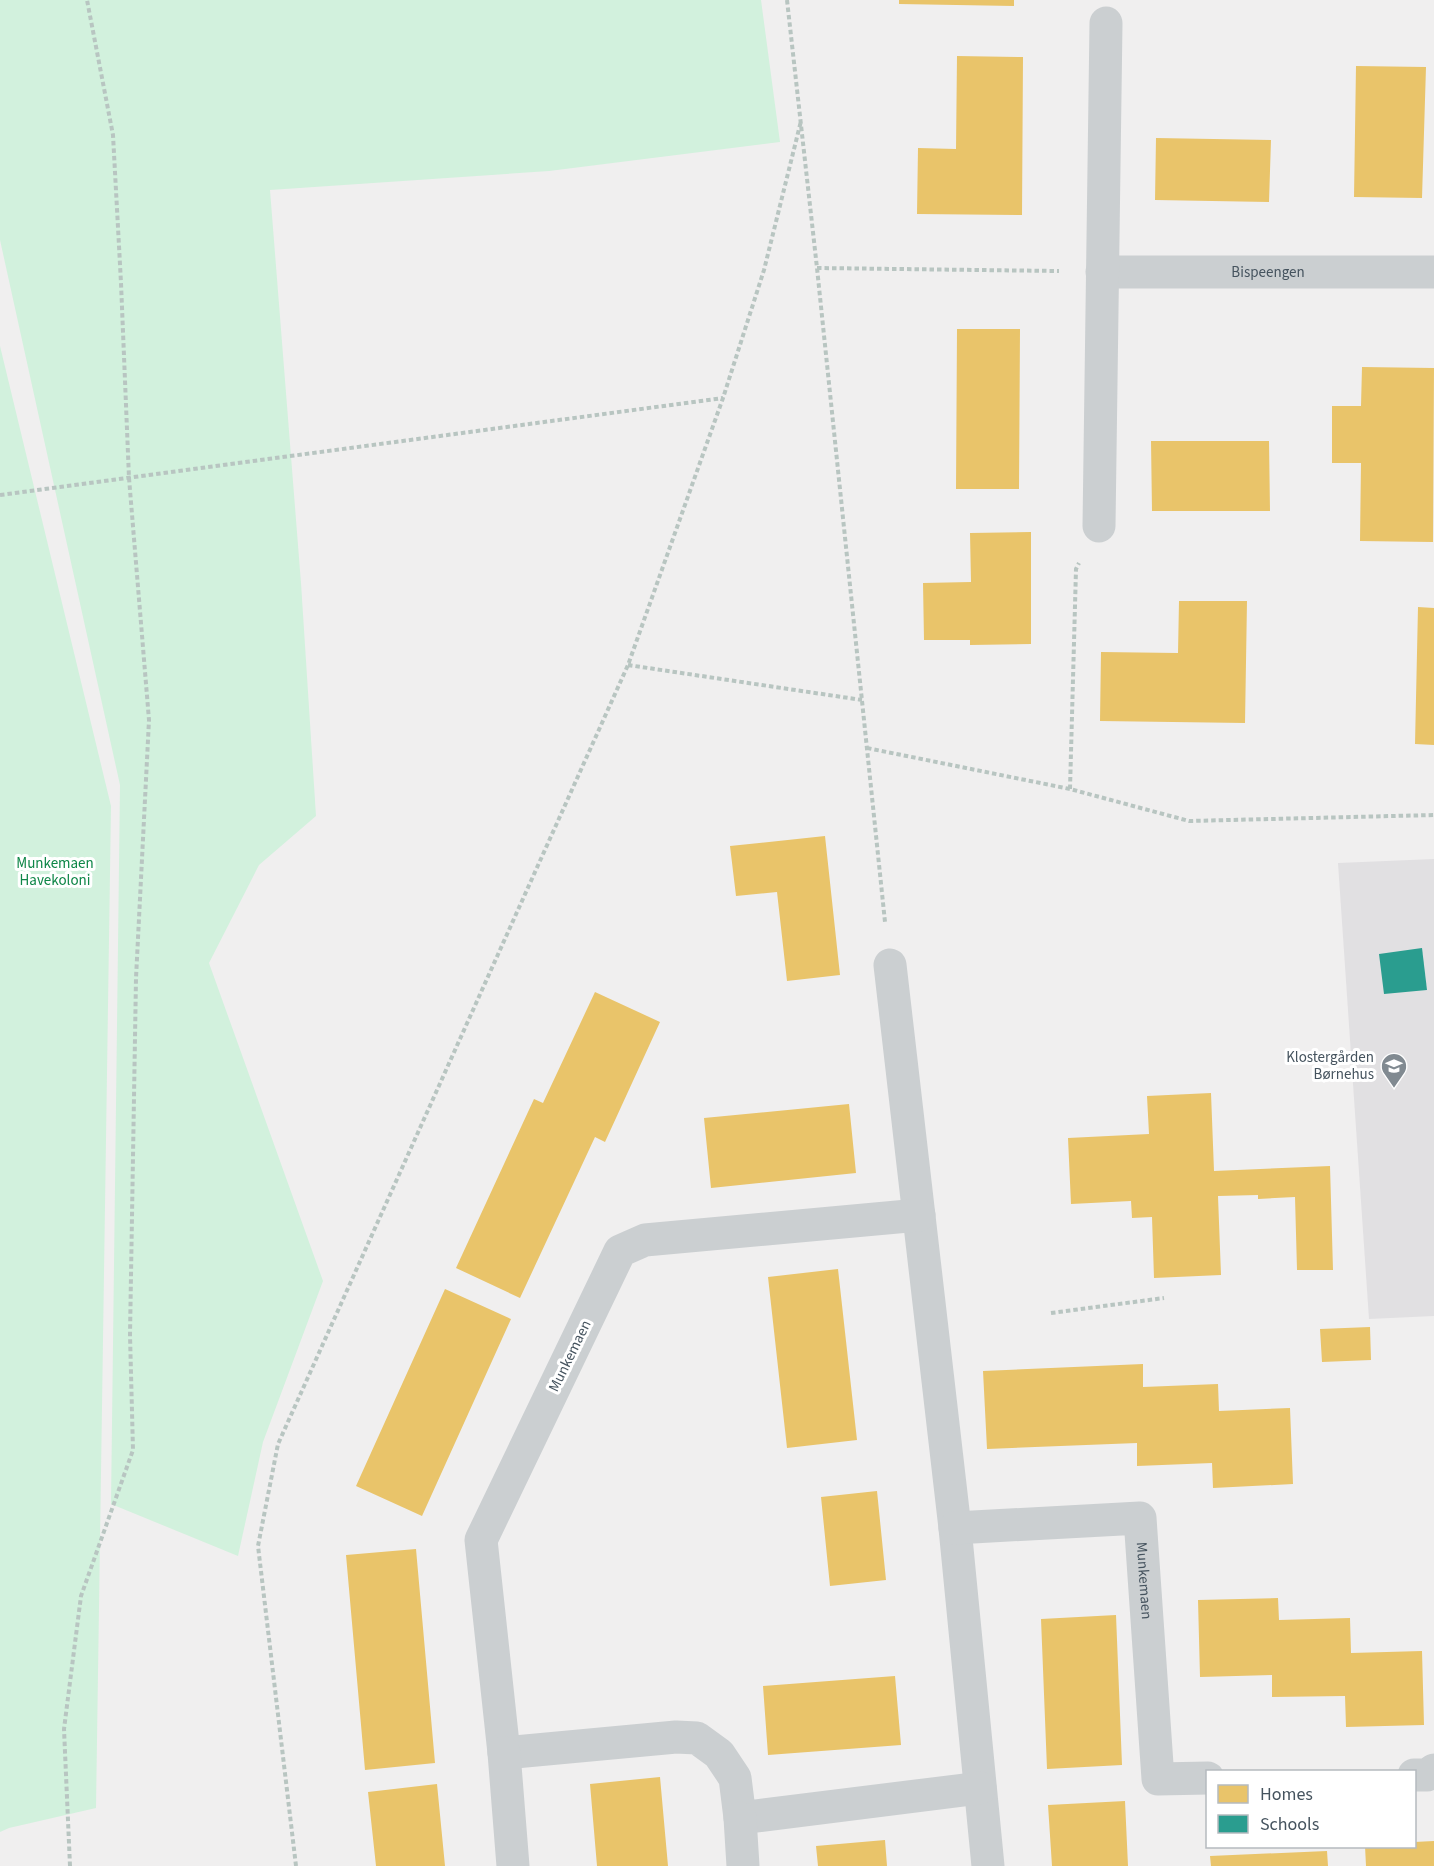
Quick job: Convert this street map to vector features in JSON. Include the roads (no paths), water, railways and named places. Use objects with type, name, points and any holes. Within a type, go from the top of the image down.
[{"type":"street","points":[[1099,526],[1106,23]]},
{"type":"street","name":"Bispeengen","points":[[1102,272],[1434,272]]},
{"type":"street","points":[[890,965],[955,1528],[988,1866]]},
{"type":"street","name":"Munkemaen","points":[[513,1866],[504,1753],[481,1540],[620,1251],[645,1240],[919,1215]]},
{"type":"street","name":"Munkemaen","points":[[955,1528],[1140,1518],[1158,1779],[1206,1778]]},
{"type":"street","points":[[504,1753],[676,1737],[698,1738],[719,1754],[735,1778],[743,1866]]},
{"type":"street","points":[[1416,1775],[1427,1775],[1434,1770]]},
{"type":"street","points":[[740,1818],[980,1788]]},
{"type":"place","name":"Klostergården Børnehus","points":[[1394,1089]]},
{"type":"park label","name":"Munkemaen Havekoloni","points":[[55,872]]}]
